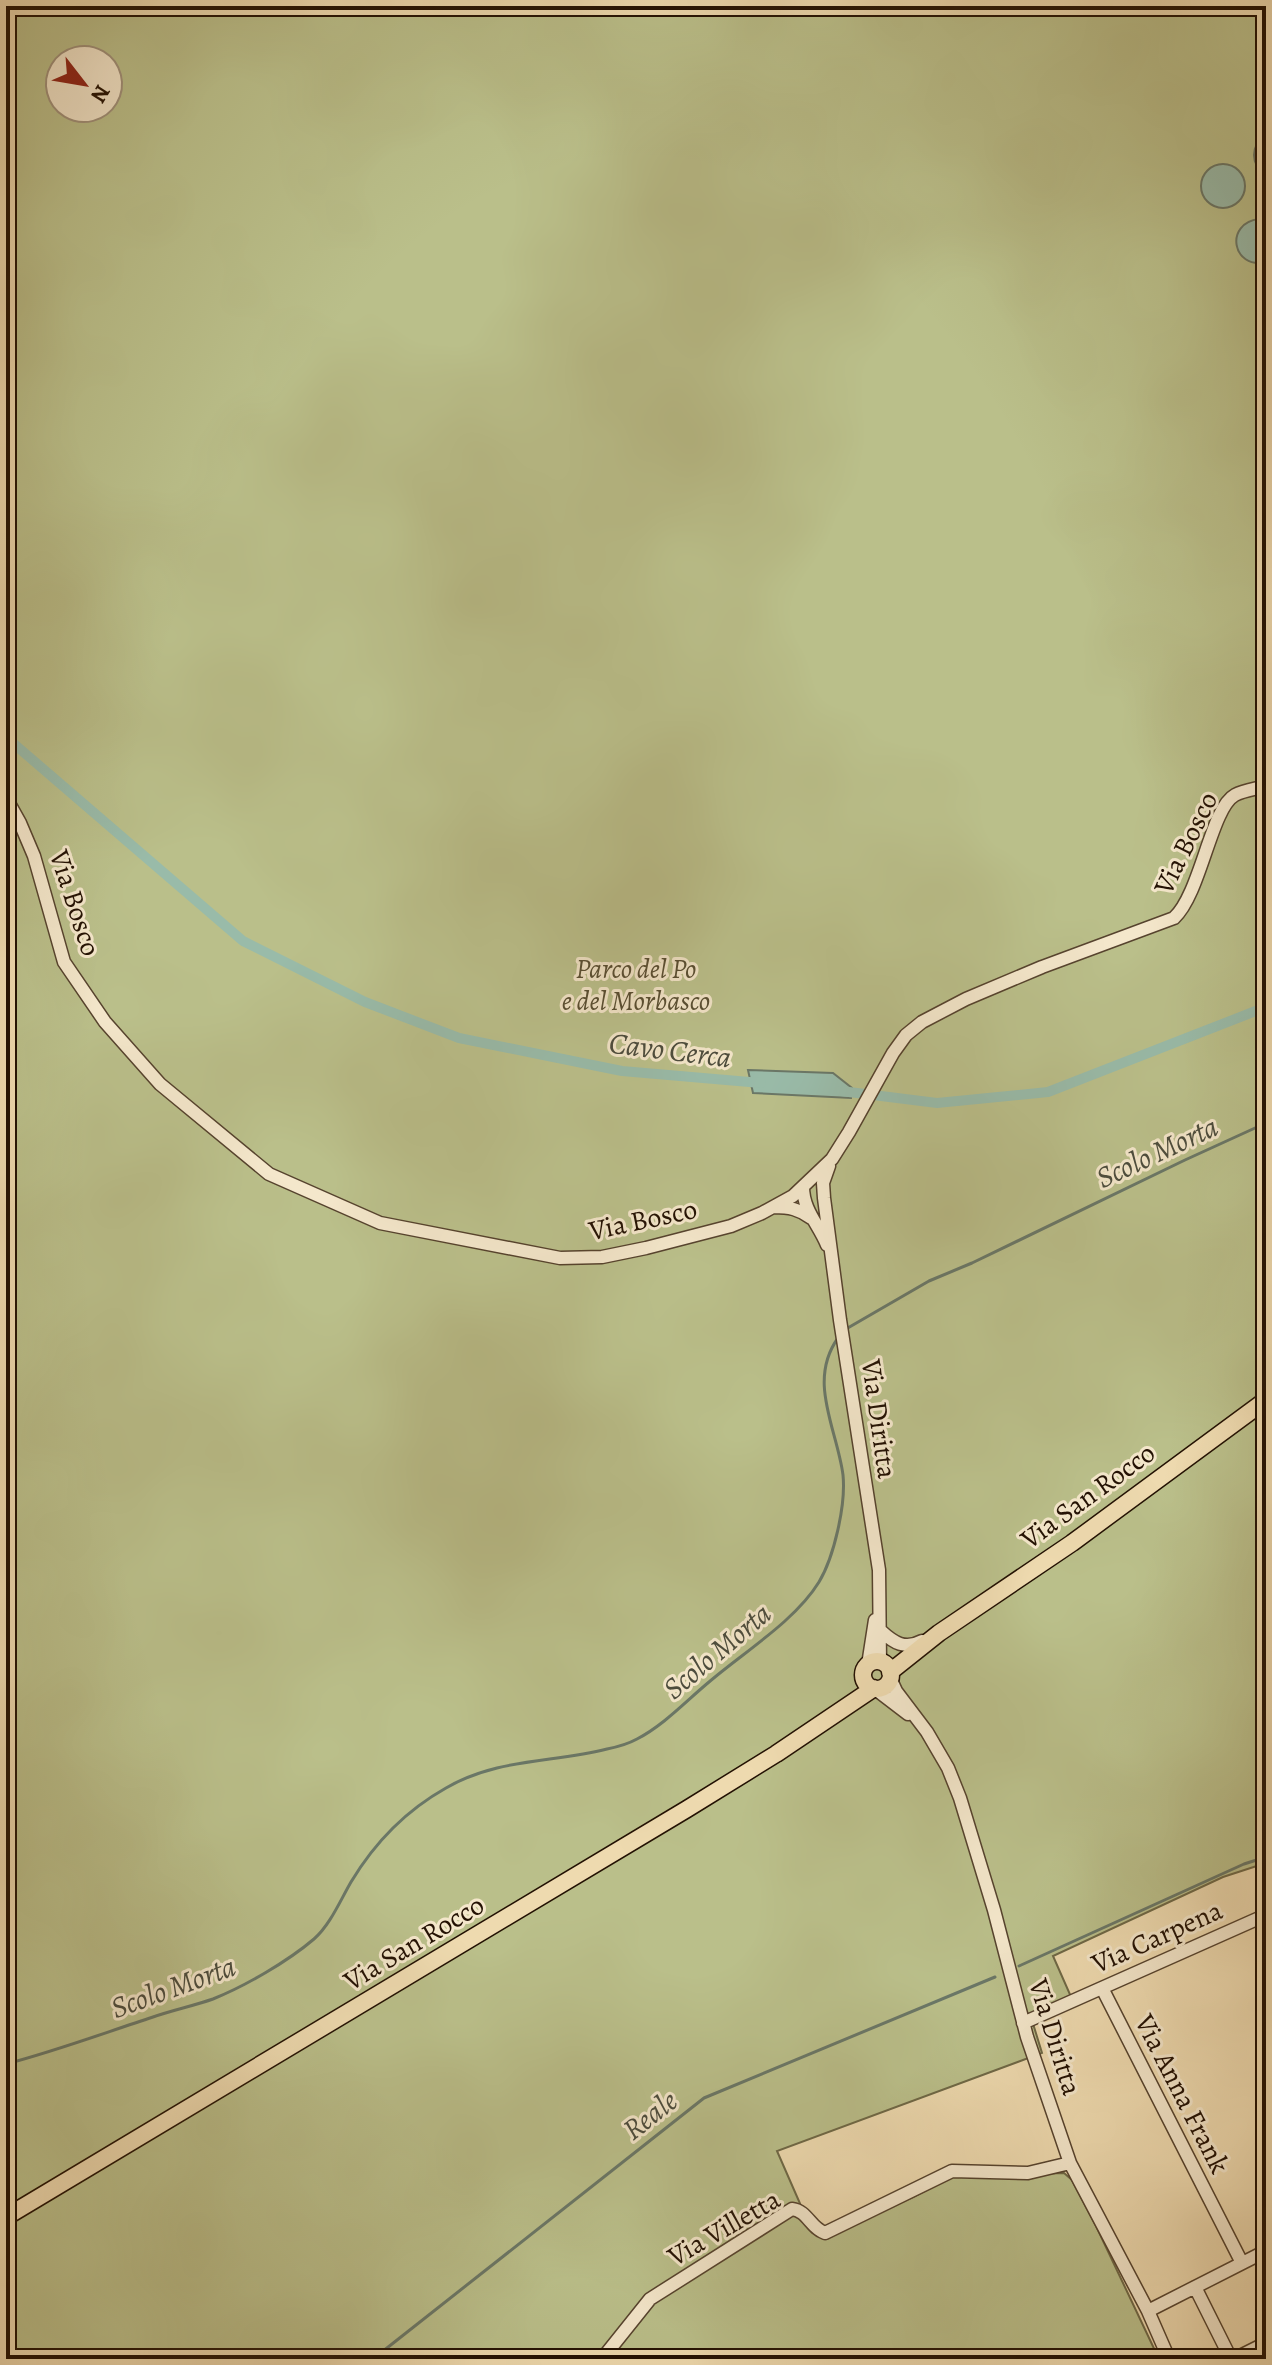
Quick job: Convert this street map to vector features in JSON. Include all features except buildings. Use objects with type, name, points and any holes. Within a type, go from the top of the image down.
[{"type":"main road","name":"Via San Rocco","points":[[882,1669],[1072,1543],[1266,1400]]},
{"type":"main road","name":"Via San Rocco","points":[[882,1669],[913,1646]]},
{"type":"main road","name":"Via San Rocco","points":[[6,2217],[687,1809],[845,1707],[869,1685],[882,1688],[882,1669]]},
{"type":"main road","points":[[869,1685],[863,1673],[882,1669]]},
{"type":"street","name":"Via Bosco","points":[[6,798],[34,856],[64,962],[97,1010],[160,1084],[269,1174],[380,1223],[560,1258],[602,1257],[731,1226],[793,1196],[832,1159],[878,1077],[906,1035],[939,1012],[1042,967],[1174,918],[1185,906],[1228,801],[1233,795],[1266,786]]},
{"type":"street","name":"Via Diritta","points":[[832,1159],[824,1176],[824,1198],[880,1589],[882,1669]]},
{"type":"street","points":[[803,1187],[824,1198]]},
{"type":"street","name":"Via Diritta","points":[[803,1187],[803,1197],[811,1218],[832,1256]]},
{"type":"street","points":[[774,1207],[792,1208],[811,1218]]},
{"type":"street","name":"Via Diritta","points":[[880,1589],[882,1669],[927,1732],[948,1768],[994,1910],[1023,2023],[1070,2163],[1148,2311],[1169,2359]]},
{"type":"street","points":[[881,1631],[893,1642],[913,1646]]},
{"type":"street","name":"Via San Rocco","points":[[913,1646],[939,1633]]},
{"type":"street","name":"Via Diritta","points":[[869,1685],[917,1721]]},
{"type":"street","name":"Via Carpena","points":[[1023,2023],[1266,1915]]},
{"type":"street","name":"Via Anna Frank","points":[[1102,1988],[1242,2263]]},
{"type":"street","name":"Via Villetta","points":[[602,2359],[650,2299],[792,2209],[803,2213],[818,2230],[825,2233],[952,2171],[1028,2173],[1070,2163]]},
{"type":"street","points":[[1148,2311],[1266,2251]]},
{"type":"street","points":[[1195,2287],[1232,2359],[1266,2343]]},
{"type":"green space","name":"Parco del Po e del Morbasco","points":[[6,6],[1266,6],[1266,1863],[1223,1877],[1053,1956],[1072,1999],[1031,2017],[1042,2053],[777,2151],[812,2231],[823,2236],[956,2175],[1064,2173],[1072,2180],[1096,2226],[1159,2359],[6,2359]]},
{"type":"shaded area","points":[[1266,135],[1266,175],[1257,166],[1254,155],[1257,144]]},
{"type":"shaded area","points":[[1223,164],[1239,170],[1245,186],[1239,202],[1223,208],[1207,202],[1201,186],[1207,170]]},
{"type":"shaded area","points":[[1266,220],[1266,262],[1255,263],[1240,253],[1237,236],[1248,222]]},
{"type":"shaded area","points":[[748,1070],[833,1073],[852,1088],[851,1098],[753,1093]]},
{"type":"waterway","name":"Cavo Cerca","points":[[6,737],[243,941],[365,1002],[459,1038],[622,1071],[761,1083]]},
{"type":"waterway","name":"Cavo Cerca","points":[[841,1091],[937,1103],[1048,1092],[1266,1007]]},
{"type":"waterway","name":"Scolo Morta","points":[[846,1329],[929,1281],[1266,1123]]},
{"type":"waterway","name":"Scolo Morta","points":[[6,2064],[213,1999],[265,1973],[320,1933],[370,1854],[404,1817],[431,1797],[485,1771],[634,1741],[666,1720],[783,1623],[819,1582],[830,1559],[841,1515],[843,1475],[824,1388],[829,1354],[838,1338]]},
{"type":"waterway","name":"Reale","points":[[1019,1966],[1244,1864],[1266,1857]]},
{"type":"waterway","name":"Reale","points":[[373,2359],[704,2098],[995,1977]]}]
